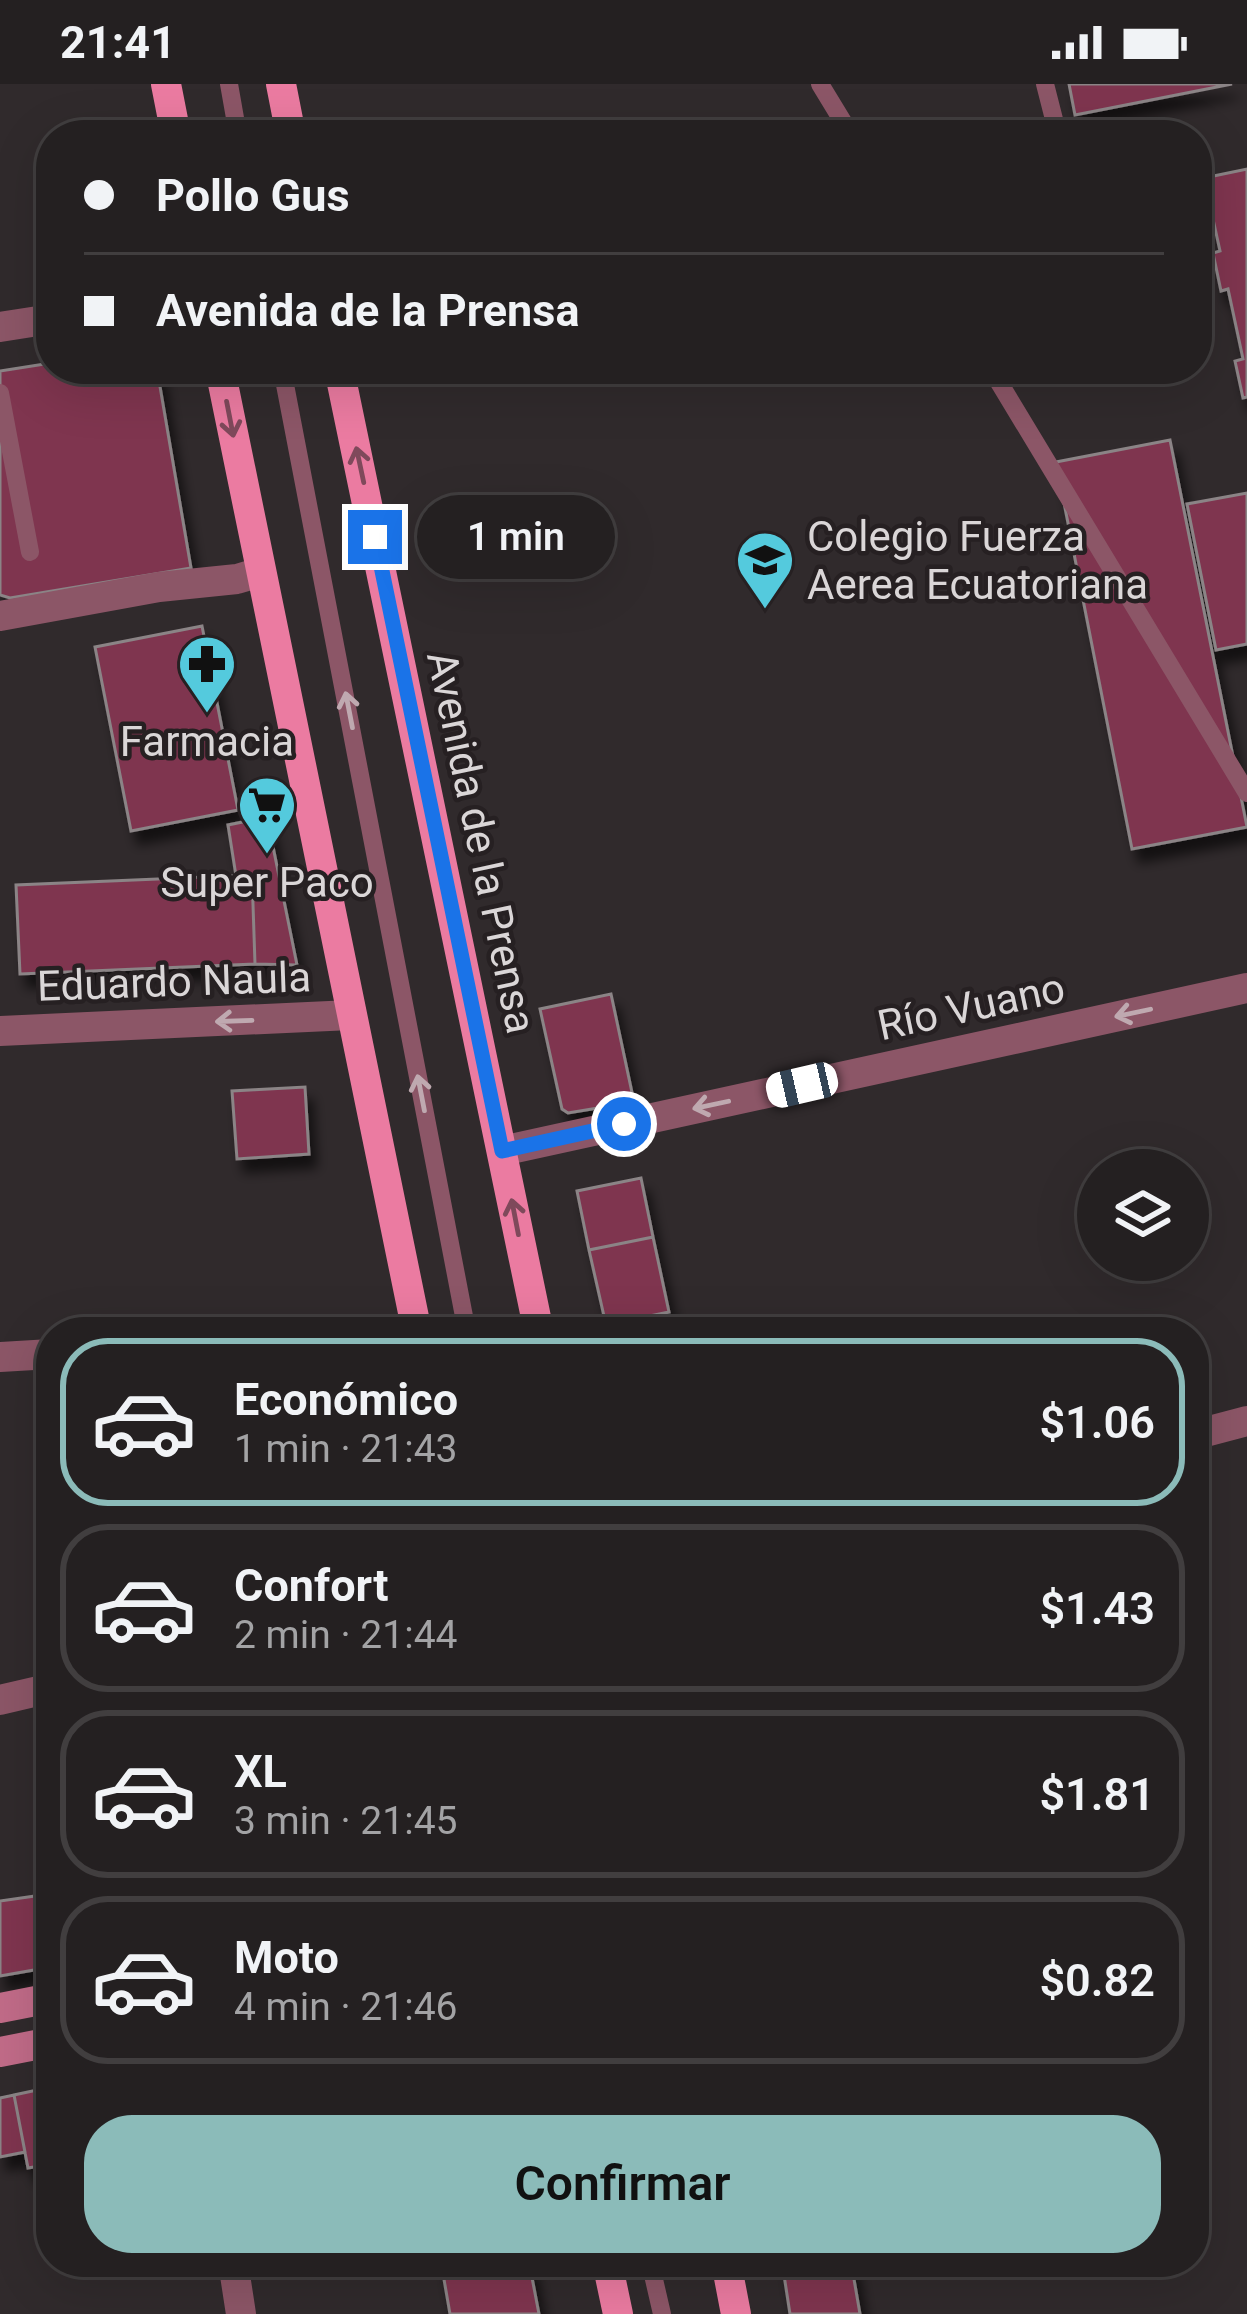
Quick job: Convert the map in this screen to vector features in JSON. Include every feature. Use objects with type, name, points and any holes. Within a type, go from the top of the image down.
[{"type":"main road","points":[[166,84],[173,120]]},
{"type":"main road","points":[[281,84],[288,120]]},
{"type":"main road","points":[[223,384],[414,1317]]},
{"type":"main road","name":"Avenida de la Prensa","points":[[342,384],[536,1317]]},
{"type":"main road","points":[[0,2008],[36,2001]]},
{"type":"main road","points":[[0,2052],[36,2045]]},
{"type":"main road","points":[[610,2277],[618,2314]]},
{"type":"main road","points":[[729,2277],[736,2314]]},
{"type":"street","points":[[0,327],[36,321]]},
{"type":"street","points":[[0,616],[260,572]]},
{"type":"street","name":"Río Vuano","points":[[502,1151],[1247,988]]},
{"type":"street","name":"Eduardo Naula","points":[[0,1031],[351,1016]]},
{"type":"street","points":[[0,1357],[36,1355]]},
{"type":"street","points":[[1209,1431],[1247,1421]]},
{"type":"street","points":[[0,1700],[36,1692]]},
{"type":"street","points":[[235,2277],[241,2314]]},
{"type":"lane","points":[[229,84],[235,120]]},
{"type":"lane","points":[[820,84],[841,120]]},
{"type":"lane","points":[[1045,84],[1054,120]]},
{"type":"lane","points":[[285,384],[463,1317]]},
{"type":"lane","points":[[1001,384],[1247,794]]},
{"type":"lane","points":[[0,392],[30,552]]},
{"type":"lane","points":[[653,2277],[662,2314]]},
{"type":"building","points":[[1069,84],[1232,84],[1075,115]]},
{"type":"building","points":[[1247,169],[1247,397],[1243,398],[1235,361],[1243,359],[1228,289],[1221,291],[1213,253],[1220,251],[1212,214],[1212,176]]},
{"type":"building","points":[[36,365],[36,384],[160,384],[191,568],[10,598],[0,595],[0,371]]},
{"type":"building","points":[[1170,440],[1247,827],[1132,849],[1056,462]]},
{"type":"building","points":[[1247,493],[1247,644],[1216,650],[1187,504]]},
{"type":"building","points":[[202,626],[238,810],[131,831],[95,647]]},
{"type":"building","points":[[267,817],[297,965],[255,964],[252,875],[236,876],[228,825]]},
{"type":"building","points":[[252,875],[255,964],[20,974],[16,885]]},
{"type":"building","points":[[611,994],[634,1102],[568,1113],[562,1109],[540,1009]]},
{"type":"building","points":[[305,1087],[309,1154],[237,1159],[232,1091]]},
{"type":"building","points":[[641,1178],[653,1237],[589,1250],[577,1191]]},
{"type":"building","points":[[653,1237],[669,1312],[604,1317],[589,1250]]},
{"type":"building","points":[[36,1896],[36,1970],[0,1976],[0,1901]]},
{"type":"building","points":[[36,2090],[36,2167],[28,2168],[14,2095]]},
{"type":"building","points":[[14,2095],[25,2152],[0,2157],[0,2098]]},
{"type":"building","points":[[444,2277],[532,2277],[539,2314],[450,2314]]},
{"type":"building","points":[[784,2277],[854,2277],[860,2314],[790,2314]]},
{"type":"place","name":"Colegio Fuerza Aerea Ecuatoriana","points":[[765,611]]},
{"type":"place","name":"Farmacia","points":[[207,715]]},
{"type":"place","name":"Super Paco","points":[[267,856]]},
{"type":"route","points":[[375,537],[502,1151],[624,1124]]}]
